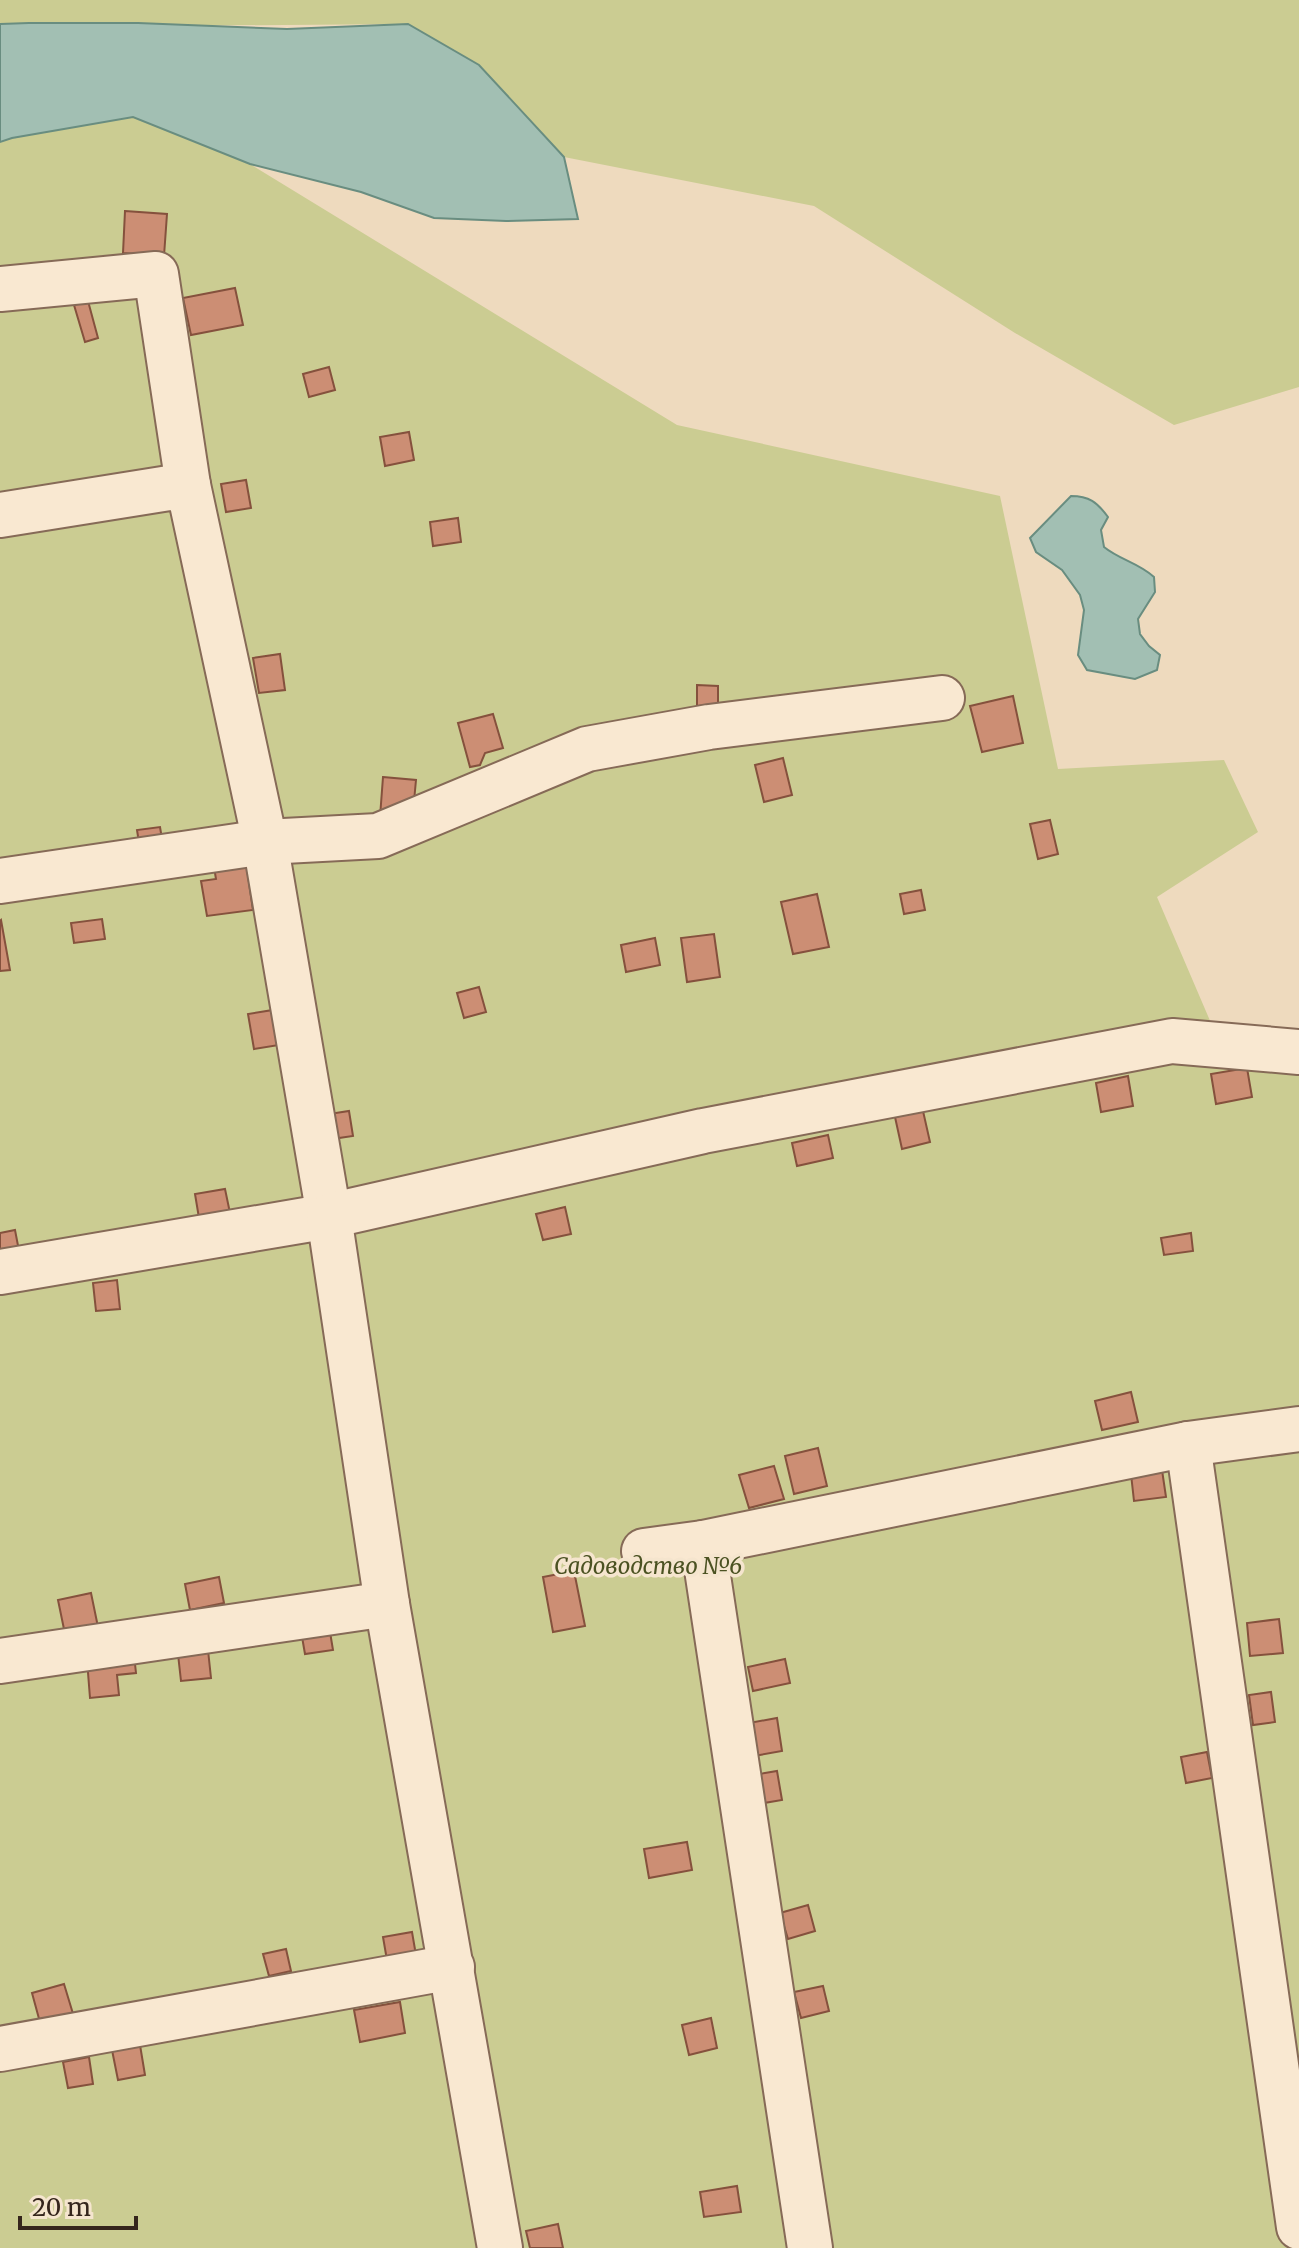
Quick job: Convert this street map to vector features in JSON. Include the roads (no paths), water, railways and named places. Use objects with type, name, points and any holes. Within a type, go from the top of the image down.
[{"type":"lane","points":[[0,289],[156,274],[188,485],[265,842],[329,1216],[387,1604],[500,2248]]},
{"type":"lane","points":[[0,515],[188,485]]},
{"type":"lane","points":[[0,881],[265,842],[378,836],[587,749],[709,727],[942,698]]},
{"type":"lane","points":[[0,1272],[329,1216],[703,1131],[1172,1041],[1299,1052]]},
{"type":"lane","points":[[644,1551],[703,1543],[1188,1444],[1299,1429]]},
{"type":"lane","points":[[1188,1444],[1299,2227]]},
{"type":"lane","points":[[703,1543],[810,2248]]},
{"type":"lane","points":[[0,1661],[387,1604]]},
{"type":"lane","points":[[0,2049],[452,1967]]},
{"type":"park label","name":"Садоводство №6","points":[[648,1566]]}]
